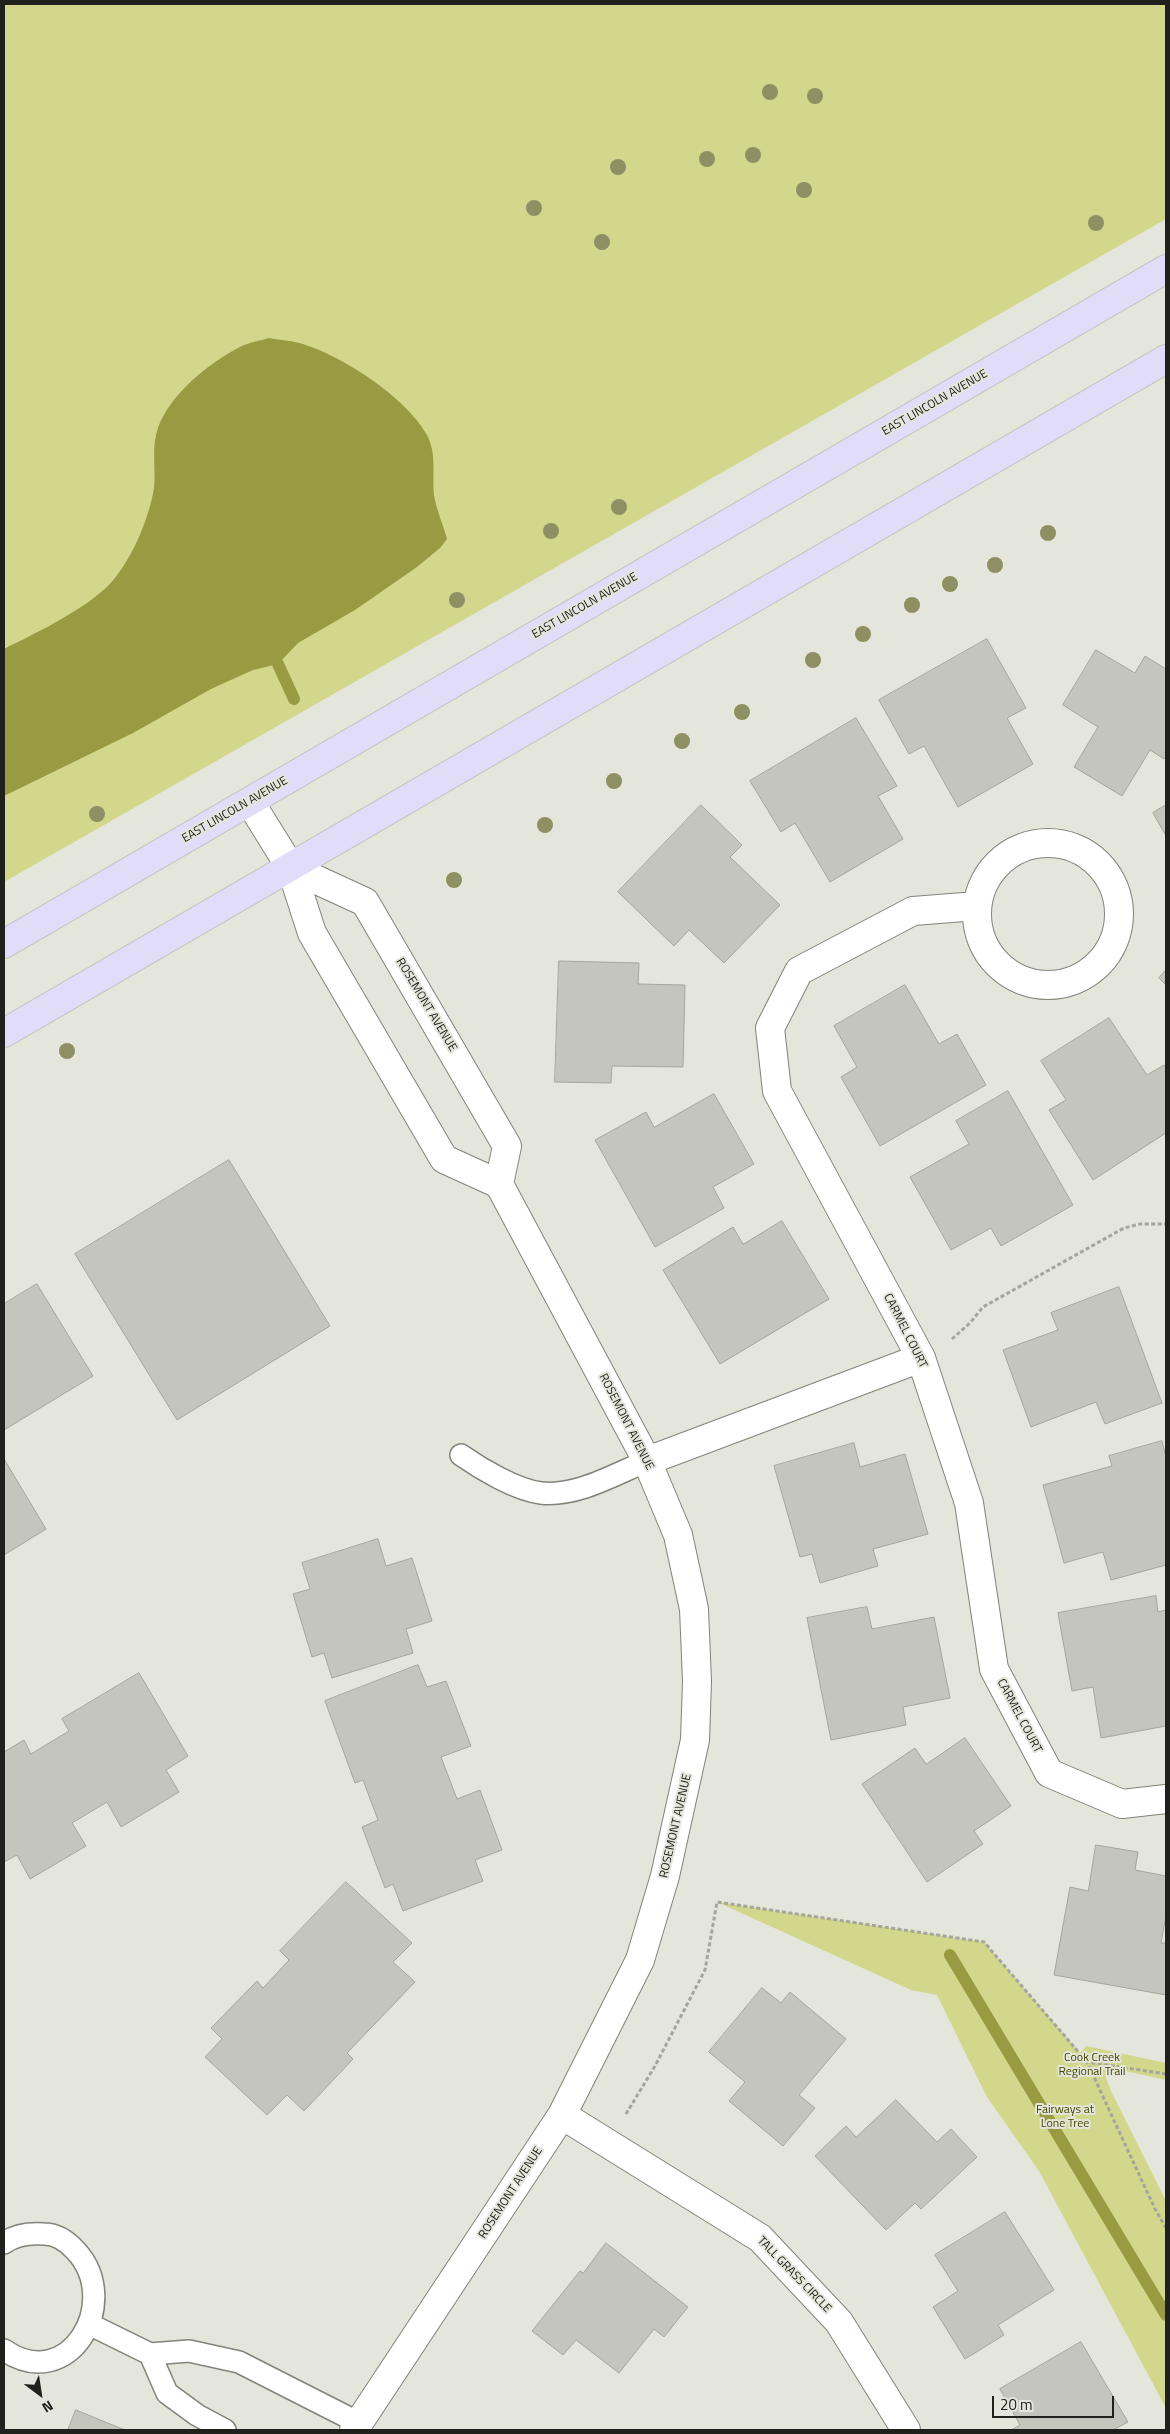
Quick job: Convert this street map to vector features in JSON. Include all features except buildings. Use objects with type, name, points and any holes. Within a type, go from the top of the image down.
[{"type":"main road","name":"EAST LINCOLN AVENUE","points":[[4,944],[1166,268]]},
{"type":"main road","points":[[4,1033],[1166,359]]},
{"type":"street","points":[[250,802],[291,868],[312,933],[444,1158],[499,1184]]},
{"type":"street","points":[[1040,843],[1064,844],[1086,853],[1104,868],[1116,889],[1120,912],[1116,936],[1105,957],[1089,973],[1067,982],[1044,985],[1022,980],[1002,968],[988,951],[978,929],[978,906],[984,884],[998,864],[1017,850],[1040,843]]},
{"type":"street","name":"ROSEMONT AVENUE","points":[[291,868],[365,902],[507,1146],[499,1184],[648,1461],[678,1535],[694,1610],[697,1681],[695,1740],[665,1876],[640,1960],[562,2115],[357,2427]]},
{"type":"street","name":"CARMEL COURT","points":[[978,906],[913,911],[799,971],[770,1028],[777,1091],[921,1358],[969,1503],[994,1669],[1049,1774],[1122,1804],[1166,1799]]},
{"type":"street","points":[[648,1461],[921,1358]]},
{"type":"street","name":"TALL GRASS CIRCLE","points":[[562,2115],[760,2238],[839,2322],[906,2430]]},
{"type":"lane","points":[[461,1455],[486,1472],[541,1493],[578,1489],[648,1461]]},
{"type":"lane","points":[[4,2243],[11,2238],[53,2234],[70,2244],[86,2262],[94,2282],[95,2300],[89,2324],[76,2345],[53,2362],[5,2357]]},
{"type":"lane","points":[[89,2324],[150,2354],[189,2351],[239,2362],[357,2427]]},
{"type":"lane","points":[[150,2354],[167,2393],[197,2415],[225,2430]]},
{"type":"path","points":[[921,1358],[962,1332],[983,1307],[1124,1228],[1140,1224],[1166,1224]]},
{"type":"path","points":[[608,2144],[656,2066],[705,1970],[717,1902],[984,1942],[1087,2062],[1155,2209],[1166,2228]]},
{"type":"path","points":[[1087,2062],[1166,2074]]},
{"type":"green space","points":[[4,4],[1166,4],[1166,219],[4,882]]},
{"type":"green space","name":"Fairways at Lone Tree","points":[[717,1902],[984,1942],[1080,2053],[1086,2046],[1166,2063],[1166,2080],[1116,2069],[1105,2075],[1111,2091],[1166,2201],[1166,2408],[1039,2171],[987,2097],[937,1995],[911,1990]]},
{"type":"shaded area","points":[[269,338],[295,342],[333,357],[371,379],[404,406],[417,421],[430,442],[434,465],[434,495],[447,539],[440,548],[417,567],[355,610],[298,643],[278,664],[253,670],[211,689],[133,733],[4,796],[4,649],[79,609],[93,599],[115,578],[140,535],[152,499],[156,435],[168,408],[189,383],[214,362],[243,345]]},
{"type":"waterway","points":[[278,664],[294,699]]},
{"type":"waterway","points":[[950,1955],[1166,2315]]},
{"type":"park label","name":"Cook Creek Regional Trail","points":[[1092,2065]]}]
